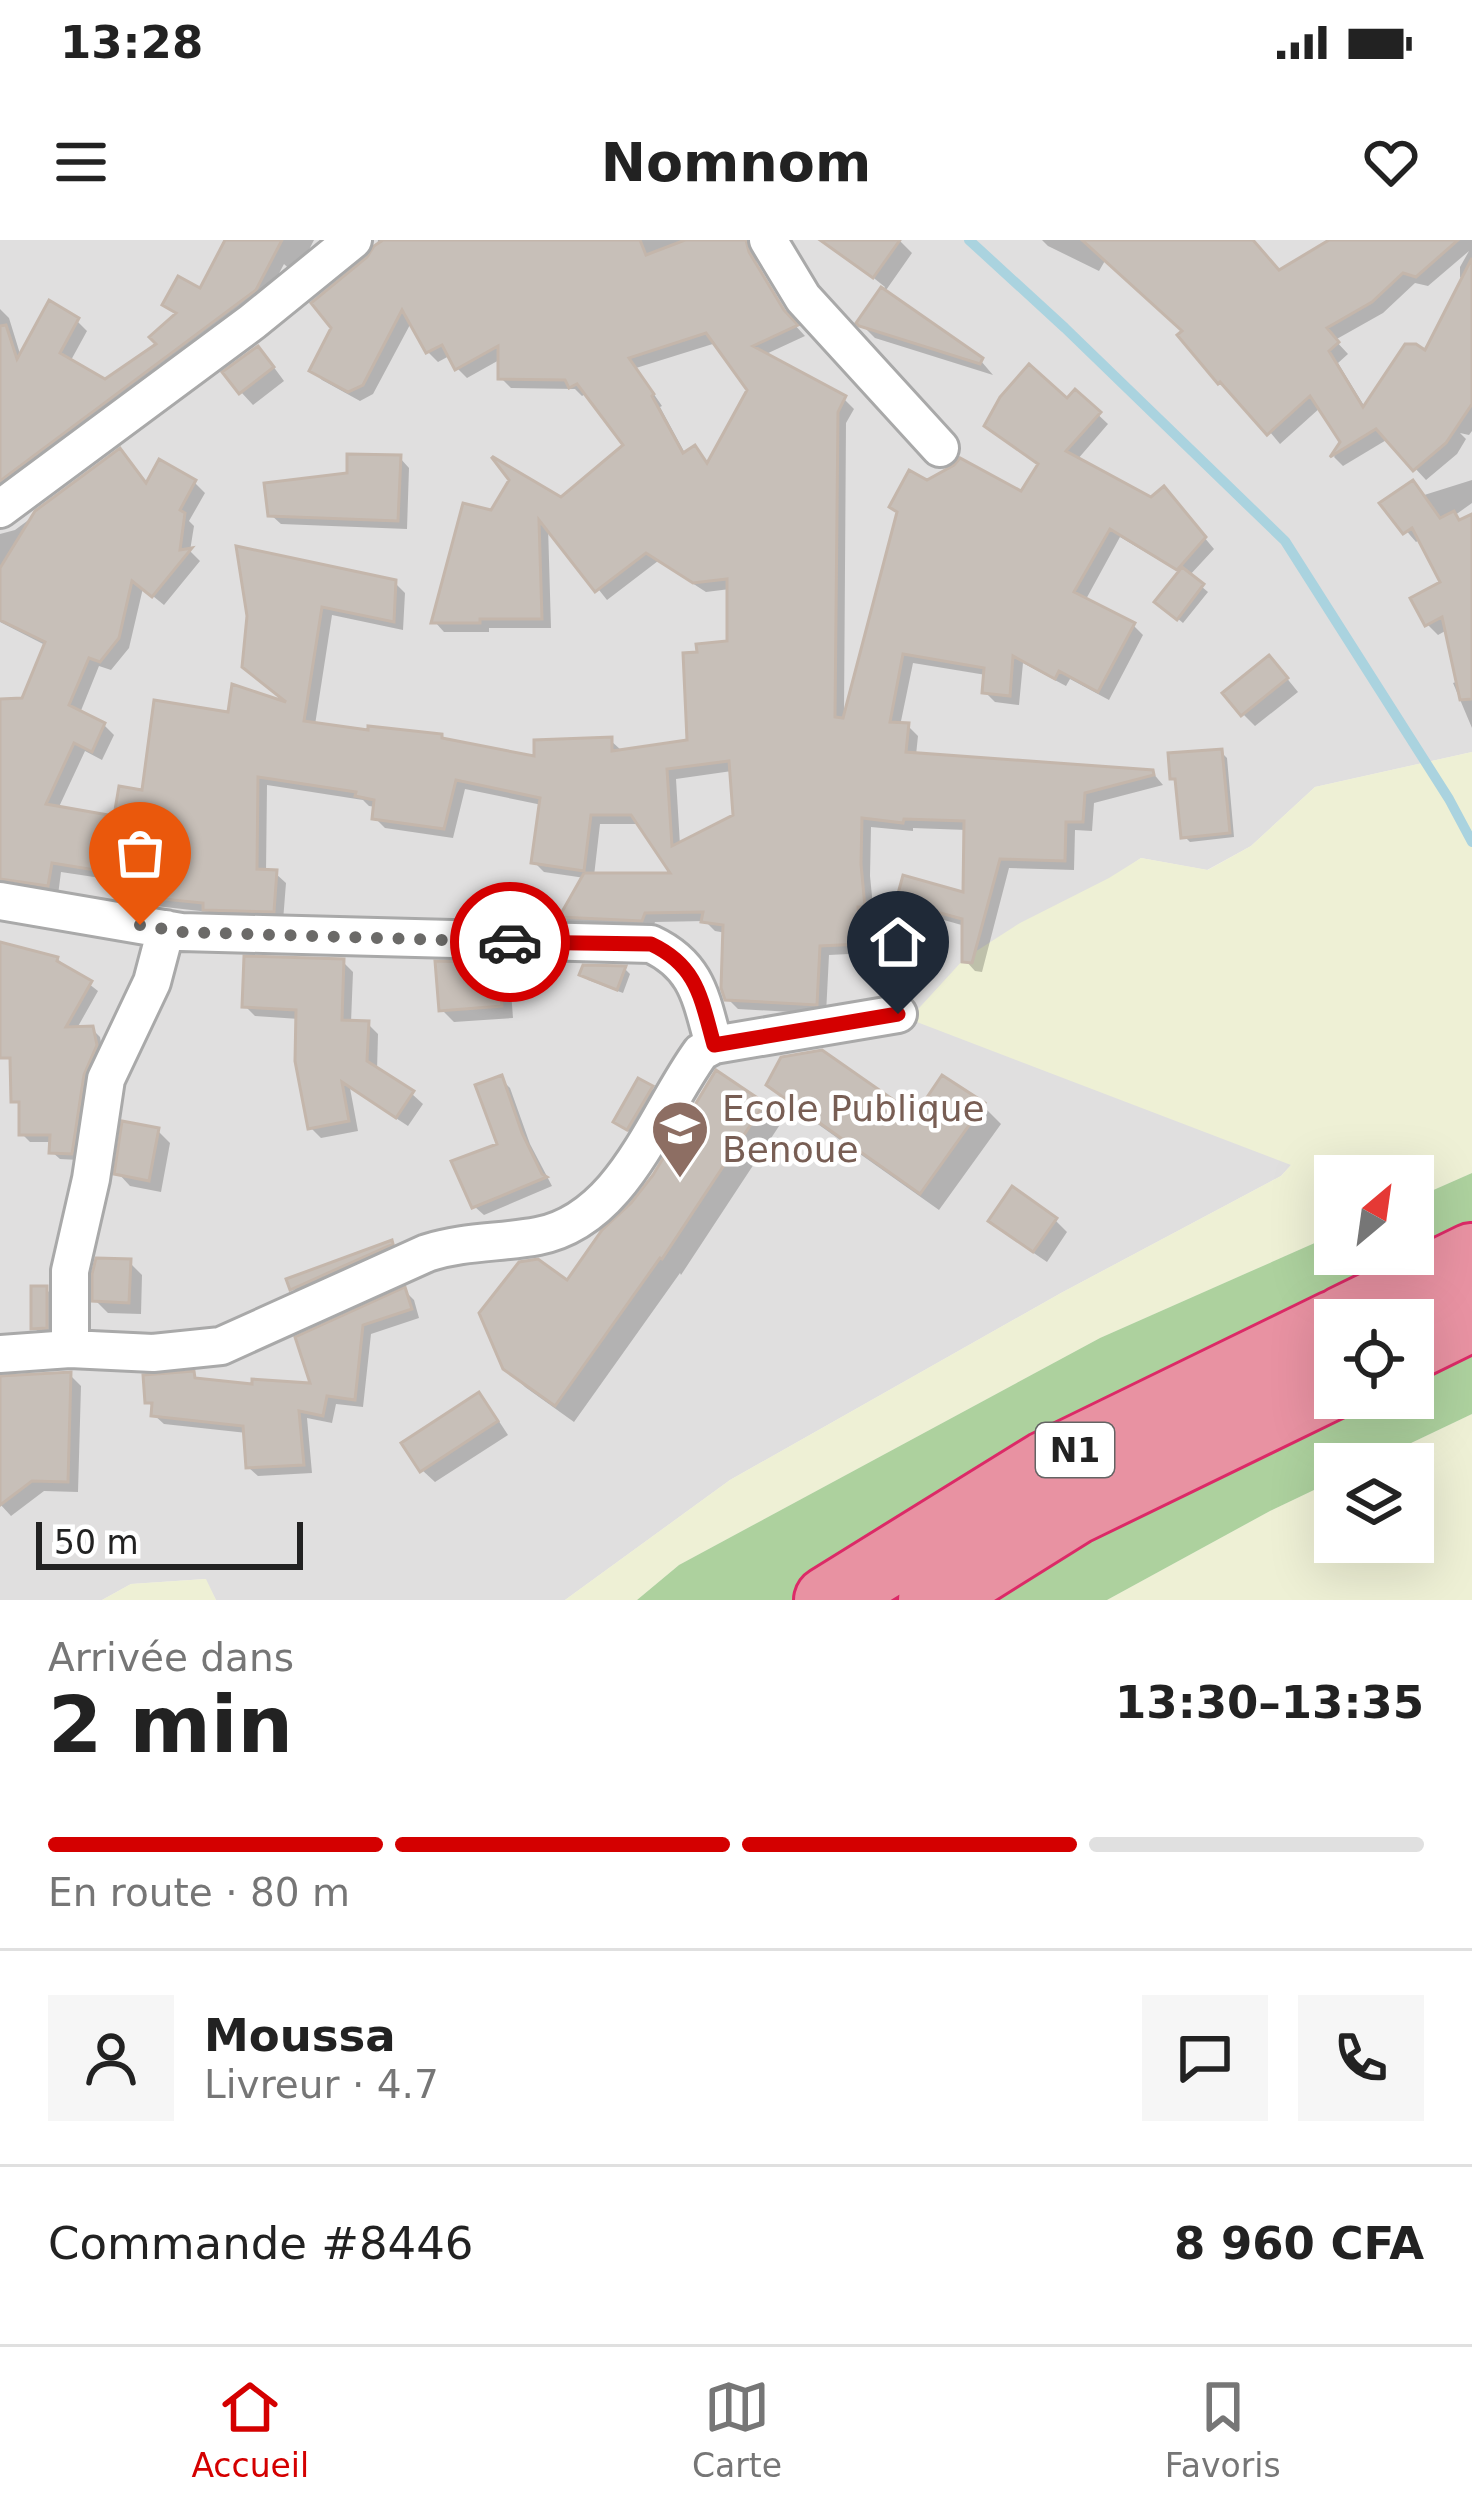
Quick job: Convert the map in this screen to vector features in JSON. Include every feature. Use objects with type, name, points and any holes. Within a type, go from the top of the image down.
[{"type":"highway","name":"N1","points":[[1386,1299],[1472,1257]]},
{"type":"highway","points":[[1434,1336],[1472,1317]]},
{"type":"highway","name":"N1","points":[[828,1600],[1046,1465],[1314,1334]]},
{"type":"highway","name":"N1","points":[[932,1600],[1073,1511],[1314,1394]]},
{"type":"street","points":[[0,508],[252,322],[353,240]]},
{"type":"street","points":[[768,240],[802,298],[940,448]]},
{"type":"street","points":[[0,901],[166,929],[651,944],[672,954],[689,971],[714,1045]]},
{"type":"street","points":[[70,1348],[70,1271],[92,1179],[106,1079],[152,982],[166,929]]},
{"type":"street","points":[[0,1354],[70,1348],[153,1353],[221,1346],[427,1253],[456,1244],[538,1235],[576,1223],[606,1199],[701,1052],[714,1045],[898,1014]]},
{"type":"shaded area","points":[[0,240],[1472,240],[1472,752],[1315,787],[1251,846],[1207,870],[1141,858],[911,1019],[1292,1164],[1281,1176],[1061,1293],[730,1480],[565,1600],[216,1600],[205,1579],[131,1584],[102,1600],[0,1600]]},
{"type":"green space","points":[[1472,752],[1472,1173],[1434,1190],[1434,1155],[1314,1155],[1314,1243],[1100,1338],[679,1565],[637,1600],[565,1600],[730,1480],[1061,1293],[1281,1176],[1291,1165],[909,1019],[964,959],[1020,923],[1141,858],[1208,870],[1251,846],[1315,787]]},
{"type":"green space","points":[[1472,1173],[1472,1414],[1411,1443],[1314,1443],[1314,1490],[1107,1600],[637,1600],[679,1565],[1100,1338],[1314,1243],[1314,1275],[1434,1275],[1434,1190]]},
{"type":"green space","points":[[1472,1414],[1472,1600],[1107,1600],[1314,1490],[1314,1563],[1434,1563],[1434,1443],[1411,1443]]},
{"type":"green space","points":[[206,1579],[216,1600],[102,1600],[131,1584]]},
{"type":"building","points":[[225,240],[282,240],[256,290],[0,481],[0,326],[6,325],[17,359],[49,300],[79,318],[60,353],[105,379],[156,344],[149,337],[176,313],[162,305],[178,276],[200,288]]},
{"type":"building","points":[[383,240],[640,240],[646,255],[685,240],[746,240],[784,310],[798,325],[753,346],[846,396],[838,412],[835,717],[843,718],[897,512],[889,507],[909,470],[927,480],[960,458],[1021,491],[1038,464],[984,426],[1000,397],[1029,364],[1067,398],[1075,389],[1101,412],[1066,451],[1151,497],[1164,486],[1206,537],[1177,570],[1110,529],[1074,592],[1135,623],[1098,692],[1059,671],[1055,679],[1013,656],[1010,696],[982,693],[984,668],[903,654],[890,722],[909,723],[906,752],[1153,770],[1154,775],[1085,793],[1083,822],[1066,822],[1065,861],[1000,859],[972,963],[962,962],[962,919],[896,901],[903,875],[963,892],[964,821],[904,819],[903,823],[862,818],[865,907],[858,907],[861,944],[820,946],[817,1005],[725,1000],[721,988],[723,925],[701,922],[703,912],[645,913],[642,921],[559,917],[584,873],[670,873],[631,815],[591,815],[584,871],[531,863],[540,798],[456,780],[444,829],[372,819],[374,800],[355,796],[356,792],[258,777],[257,869],[277,870],[274,912],[203,910],[203,903],[143,897],[144,878],[52,863],[48,886],[0,879],[0,699],[22,698],[45,642],[0,620],[0,568],[35,511],[120,448],[146,483],[159,459],[196,480],[180,510],[185,513],[180,550],[192,548],[152,597],[132,581],[119,638],[100,662],[89,658],[69,705],[105,723],[92,752],[74,743],[46,804],[114,816],[119,786],[142,790],[154,700],[228,712],[232,684],[286,702],[242,667],[247,616],[236,546],[396,580],[394,622],[322,607],[304,721],[442,734],[442,738],[534,756],[534,740],[612,737],[612,751],[687,740],[683,653],[697,652],[696,644],[727,641],[727,579],[693,583],[646,553],[595,592],[539,520],[542,619],[431,623],[463,503],[491,510],[509,480],[493,457],[561,497],[623,445],[577,384],[569,388],[565,380],[498,379],[498,346],[455,370],[442,345],[426,353],[402,310],[363,385],[348,392],[309,371],[331,328],[311,303]],"holes":[[[706,333],[747,390],[707,463],[695,445],[683,453],[654,394],[629,358]],[[729,761],[733,815],[672,846],[667,769]]]},
{"type":"building","points":[[820,240],[900,240],[873,278]]},
{"type":"building","points":[[1082,240],[1253,240],[1279,270],[1329,240],[1458,240],[1416,277],[1403,273],[1372,302],[1327,328],[1339,342],[1329,351],[1363,407],[1405,344],[1425,350],[1472,258],[1472,404],[1446,443],[1413,471],[1376,429],[1330,457],[1340,442],[1310,396],[1267,435],[1177,335],[1182,331]]},
{"type":"building","points":[[881,287],[983,358],[980,364],[859,326],[856,323]]},
{"type":"building","points":[[258,346],[274,367],[239,394],[222,372]]},
{"type":"building","points":[[347,454],[401,455],[398,521],[268,516],[264,483],[347,473]]},
{"type":"building","points":[[1413,480],[1440,518],[1454,511],[1459,520],[1472,514],[1472,699],[1460,700],[1442,617],[1425,626],[1410,598],[1440,582],[1412,528],[1403,534],[1379,503]]},
{"type":"building","points":[[1182,567],[1204,584],[1177,620],[1154,602]]},
{"type":"building","points":[[1269,655],[1288,678],[1241,716],[1222,693]]},
{"type":"building","points":[[1222,749],[1230,833],[1181,838],[1168,753]]},
{"type":"building","points":[[0,942],[58,957],[57,961],[92,981],[66,1027],[93,1026],[97,1045],[84,1075],[72,1154],[49,1153],[50,1135],[19,1135],[19,1102],[11,1102],[10,1058],[0,1058]]},
{"type":"building","points":[[244,956],[344,959],[342,1020],[369,1021],[367,1061],[414,1091],[396,1118],[342,1082],[349,1121],[308,1129],[295,1061],[296,1010],[242,1007]]},
{"type":"building","points":[[435,961],[498,963],[502,1006],[439,1011]]},
{"type":"building","points":[[583,965],[626,966],[617,990],[579,975]]},
{"type":"building","points":[[822,1050],[915,1115],[942,1075],[985,1103],[920,1194],[766,1085],[781,1057]]},
{"type":"building","points":[[716,1070],[765,1103],[662,1259],[555,1406],[503,1369],[479,1313],[519,1262],[538,1259],[567,1280],[602,1230],[653,1175]]},
{"type":"building","points":[[502,1075],[522,1133],[547,1177],[472,1208],[451,1161],[497,1144],[475,1085]]},
{"type":"building","points":[[638,1078],[653,1086],[627,1130],[613,1122]]},
{"type":"building","points":[[122,1121],[159,1128],[149,1181],[114,1174]]},
{"type":"building","points":[[1012,1186],[1057,1218],[1033,1252],[988,1221]]},
{"type":"building","points":[[392,1240],[393,1244],[290,1290],[286,1279]]},
{"type":"building","points":[[96,1258],[131,1259],[129,1303],[92,1301]]},
{"type":"building","points":[[31,1286],[47,1286],[47,1328],[31,1329]]},
{"type":"building","points":[[405,1287],[412,1309],[363,1325],[355,1400],[327,1396],[323,1416],[299,1411],[304,1465],[246,1468],[243,1426],[151,1416],[143,1375],[194,1371],[195,1378],[252,1384],[252,1379],[310,1383],[295,1337]]},
{"type":"building","points":[[71,1372],[68,1482],[32,1481],[0,1505],[0,1376]]},
{"type":"building","points":[[479,1392],[498,1421],[420,1472],[401,1443]]},
{"type":"waterway","points":[[969,240],[1285,541],[1472,842]]},
{"type":"way so far","points":[[140,925],[182,932],[510,942]]},
{"type":"place","name":"Ecole Publique Benoue","points":[[680,1180]]},
{"type":"route","points":[[510,942],[651,944],[672,954],[689,971],[714,1045],[898,1014]]}]
